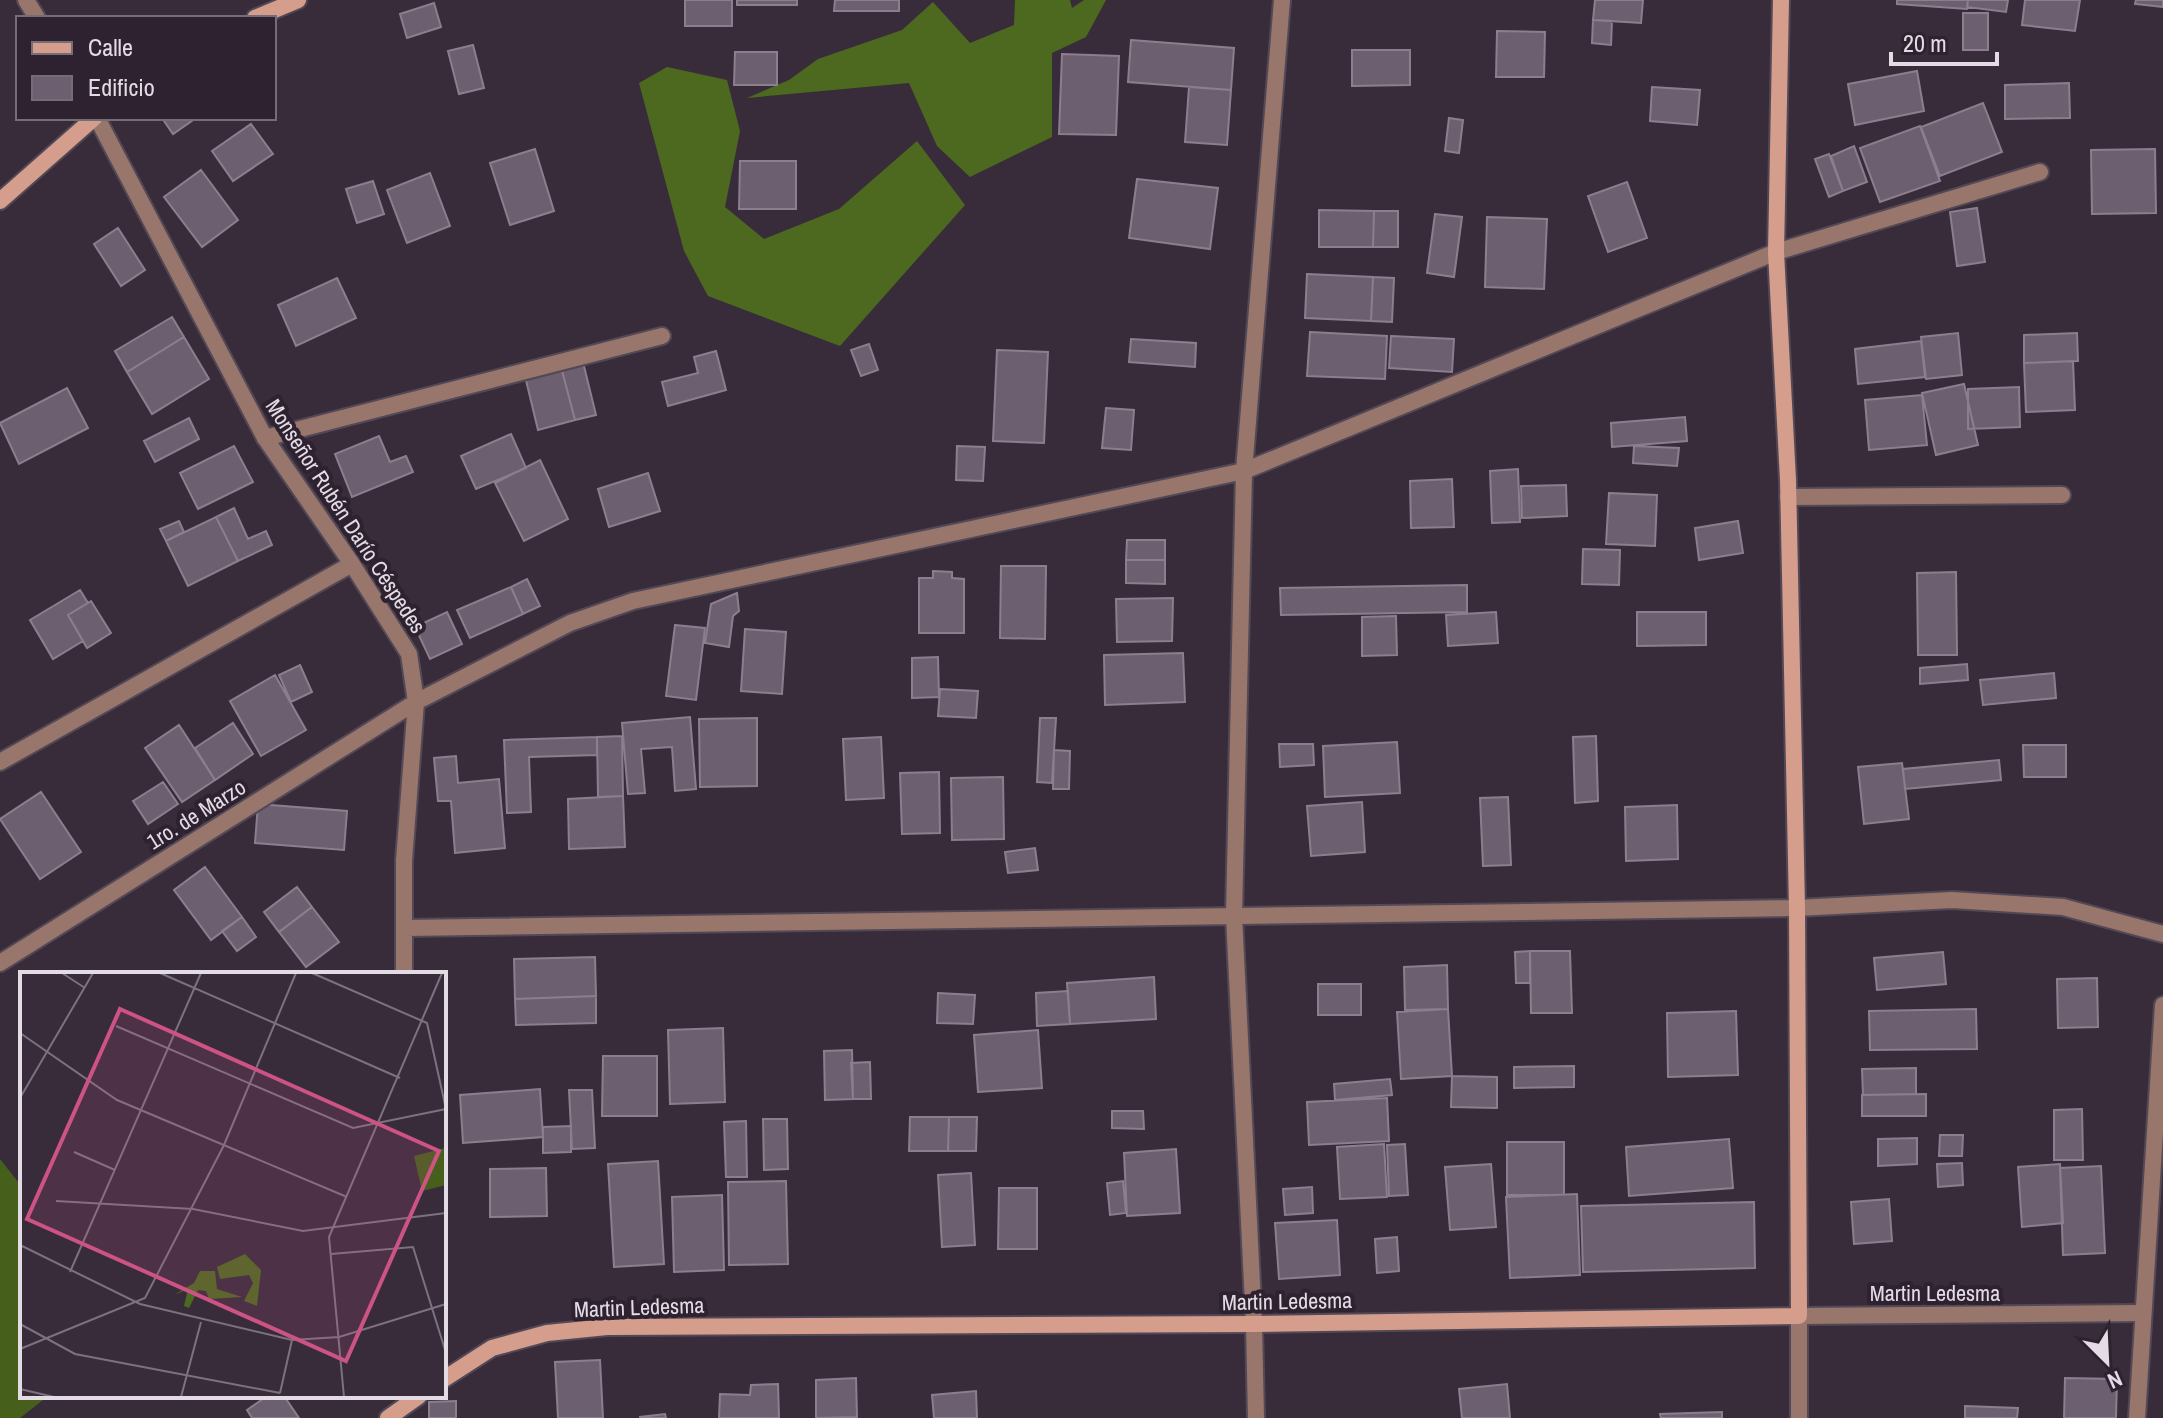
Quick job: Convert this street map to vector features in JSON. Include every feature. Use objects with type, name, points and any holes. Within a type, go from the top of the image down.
[{"type":"street","points":[[260,16],[298,0]]},
{"type":"street","points":[[1256,1418],[1234,916],[1244,471],[1282,0]]},
{"type":"street","points":[[1781,0],[1776,252],[1788,497],[1797,908],[1799,1418]]},
{"type":"street","points":[[0,201],[93,120]]},
{"type":"street","name":"Monseñor Rubén Darío Céspedes","points":[[96,120],[265,438],[352,564],[409,654],[416,702],[404,861],[404,972]]},
{"type":"street","name":"1ro. de Marzo","points":[[0,963],[416,702],[570,623],[633,601],[1244,471],[1776,252],[2040,172]]},
{"type":"street","points":[[265,438],[662,336]]},
{"type":"street","points":[[1788,497],[2062,495]]},
{"type":"street","points":[[0,762],[352,564]]},
{"type":"street","points":[[405,928],[1797,908],[1952,900],[2063,907],[2163,934]]},
{"type":"street","points":[[2137,1418],[2163,1005]]},
{"type":"street","name":"Martin Ledesma","points":[[446,1378],[492,1348],[547,1333],[607,1327],[1254,1324],[2142,1313]]},
{"type":"street","points":[[397,1410],[416,1398]]},
{"type":"green space","points":[[1015,0],[1070,0],[1072,8],[1084,0],[1106,0],[1086,37],[1052,53],[1052,137],[970,177],[937,146],[909,83],[747,98],[789,80],[818,59],[902,30],[933,2],[970,43],[1014,25]]},
{"type":"green space","points":[[667,67],[727,80],[740,131],[725,207],[764,239],[839,209],[917,141],[965,205],[840,346],[708,296],[684,251],[639,83]]},
{"type":"green space","points":[[0,1159],[20,1184],[20,1398],[45,1398],[20,1418],[0,1418]]},
{"type":"building","points":[[685,0],[732,0],[732,26],[685,26]]},
{"type":"building","points":[[737,0],[797,0],[797,5],[737,5]]},
{"type":"building","points":[[835,0],[899,0],[899,11],[834,11]]},
{"type":"building","points":[[1595,0],[1643,0],[1641,23],[1593,20]]},
{"type":"building","points":[[1897,0],[1968,0],[1967,9],[1897,4]]},
{"type":"building","points":[[1968,0],[2008,0],[2006,12],[1967,7]]},
{"type":"building","points":[[2025,0],[2080,0],[2075,31],[2022,25]]},
{"type":"building","points":[[2136,0],[2163,0],[2163,7],[2135,4]]},
{"type":"building","points":[[434,3],[441,27],[407,38],[400,14]]},
{"type":"building","points":[[1963,13],[1988,13],[1988,50],[1963,50]]},
{"type":"building","points":[[1593,20],[1612,21],[1611,45],[1592,43]]},
{"type":"building","points":[[1497,31],[1545,32],[1544,77],[1496,77]]},
{"type":"building","points":[[1131,40],[1234,48],[1231,90],[1128,82]]},
{"type":"building","points":[[473,45],[484,88],[459,94],[448,51]]},
{"type":"building","points":[[1352,50],[1410,50],[1410,85],[1352,86]]},
{"type":"building","points":[[735,52],[777,52],[777,85],[734,85]]},
{"type":"building","points":[[1062,54],[1119,56],[1116,135],[1059,134]]},
{"type":"building","points":[[1917,71],[1924,111],[1855,125],[1848,84]]},
{"type":"building","points":[[2069,83],[2070,118],[2005,119],[2005,85]]},
{"type":"building","points":[[1189,87],[1231,90],[1227,145],[1185,142]]},
{"type":"building","points":[[1652,87],[1700,90],[1697,125],[1650,121]]},
{"type":"building","points":[[1983,103],[2002,152],[1940,176],[1921,127]]},
{"type":"building","points":[[1449,118],[1463,120],[1459,153],[1445,151]]},
{"type":"building","points":[[163,120],[193,120],[173,134]]},
{"type":"building","points":[[251,124],[273,154],[233,181],[212,151]]},
{"type":"building","points":[[1920,126],[1940,181],[1880,202],[1860,148]]},
{"type":"building","points":[[1854,146],[1867,182],[1843,191],[1831,156]]},
{"type":"building","points":[[535,149],[554,211],[510,225],[490,163]]},
{"type":"building","points":[[2155,149],[2156,213],[2092,214],[2091,150]]},
{"type":"building","points":[[1829,154],[1843,191],[1829,197],[1815,159]]},
{"type":"building","points":[[740,161],[796,161],[796,209],[739,209]]},
{"type":"building","points":[[201,170],[238,220],[202,247],[164,197]]},
{"type":"building","points":[[430,173],[450,226],[407,243],[387,190]]},
{"type":"building","points":[[1137,179],[1218,188],[1210,249],[1129,238]]},
{"type":"building","points":[[373,181],[384,214],[357,223],[346,189]]},
{"type":"building","points":[[1627,182],[1647,238],[1608,252],[1588,196]]},
{"type":"building","points":[[1977,208],[1985,262],[1957,266],[1950,212]]},
{"type":"building","points":[[1319,210],[1374,211],[1373,247],[1319,247]]},
{"type":"building","points":[[1374,211],[1398,211],[1398,247],[1373,247]]},
{"type":"building","points":[[1435,214],[1462,217],[1454,277],[1427,273]]},
{"type":"building","points":[[1487,217],[1547,219],[1544,289],[1485,287]]},
{"type":"building","points":[[118,228],[145,270],[121,286],[94,244]]},
{"type":"building","points":[[1307,274],[1373,277],[1371,321],[1305,318]]},
{"type":"building","points":[[1373,277],[1394,278],[1392,322],[1371,321]]},
{"type":"building","points":[[337,278],[356,318],[296,346],[278,305]]},
{"type":"building","points":[[172,317],[184,337],[127,372],[115,351]]},
{"type":"building","points":[[1310,332],[1387,336],[1385,379],[1307,376]]},
{"type":"building","points":[[1958,333],[1962,375],[1926,379],[1921,337]]},
{"type":"building","points":[[2077,333],[2078,361],[2024,363],[2024,335]]},
{"type":"building","points":[[1391,336],[1454,339],[1452,372],[1389,368]]},
{"type":"building","points":[[184,337],[209,379],[152,414],[127,372]]},
{"type":"building","points":[[1131,339],[1196,343],[1195,367],[1129,362]]},
{"type":"building","points":[[1921,341],[1925,377],[1858,384],[1855,349]]},
{"type":"building","points":[[869,344],[878,370],[861,376],[851,350]]},
{"type":"building","points":[[997,350],[1048,352],[1044,443],[993,441]]},
{"type":"building","points":[[716,351],[726,390],[668,406],[662,382],[698,373],[694,357]]},
{"type":"building","points":[[582,358],[596,415],[575,420],[560,363]]},
{"type":"building","points":[[2073,361],[2075,410],[2026,412],[2024,363]]},
{"type":"building","points":[[560,363],[575,420],[538,430],[524,372]]},
{"type":"building","points":[[1964,384],[1978,445],[1936,455],[1922,393]]},
{"type":"building","points":[[2019,387],[2020,427],[1968,429],[1968,389]]},
{"type":"building","points":[[67,388],[88,428],[19,464],[0,423]]},
{"type":"building","points":[[1922,395],[1927,445],[1869,450],[1865,400]]},
{"type":"building","points":[[1106,408],[1134,410],[1131,450],[1102,448]]},
{"type":"building","points":[[1685,417],[1687,441],[1612,447],[1611,423]]},
{"type":"building","points":[[189,418],[199,439],[155,462],[144,441]]},
{"type":"building","points":[[511,434],[526,468],[476,489],[461,456]]},
{"type":"building","points":[[379,436],[390,462],[406,456],[413,472],[352,497],[335,454]]},
{"type":"building","points":[[234,446],[253,482],[198,509],[180,473]]},
{"type":"building","points":[[957,446],[985,447],[983,481],[956,480]]},
{"type":"building","points":[[1634,446],[1679,448],[1677,466],[1633,463]]},
{"type":"building","points":[[540,460],[568,519],[524,541],[495,483]]},
{"type":"building","points":[[1518,469],[1520,522],[1492,523],[1490,471]]},
{"type":"building","points":[[648,473],[660,511],[609,527],[598,489]]},
{"type":"building","points":[[1452,479],[1454,527],[1411,528],[1410,481]]},
{"type":"building","points":[[1566,485],[1567,516],[1522,518],[1521,486]]},
{"type":"building","points":[[1609,493],[1657,495],[1655,546],[1606,544]]},
{"type":"building","points":[[234,508],[248,539],[266,531],[272,545],[238,561],[216,517]]},
{"type":"building","points":[[216,517],[238,561],[188,586],[166,541]]},
{"type":"building","points":[[179,521],[184,532],[166,541],[160,529]]},
{"type":"building","points":[[1738,521],[1743,553],[1699,560],[1695,528]]},
{"type":"building","points":[[1127,540],[1165,540],[1165,560],[1126,560]]},
{"type":"building","points":[[1583,549],[1620,550],[1619,585],[1582,584]]},
{"type":"building","points":[[1126,560],[1165,560],[1165,584],[1126,583]]},
{"type":"building","points":[[1001,566],[1046,566],[1045,639],[1000,638]]},
{"type":"building","points":[[933,571],[952,572],[952,578],[964,579],[964,633],[919,633],[919,578],[933,578]]},
{"type":"building","points":[[1956,572],[1957,655],[1918,655],[1917,573]]},
{"type":"building","points":[[527,579],[540,606],[523,614],[511,587]]},
{"type":"building","points":[[1467,585],[1467,612],[1281,615],[1280,588]]},
{"type":"building","points":[[511,587],[523,614],[470,638],[457,610]]},
{"type":"building","points":[[80,590],[88,603],[68,615],[83,641],[53,659],[30,620]]},
{"type":"building","points":[[737,593],[739,611],[733,616],[729,647],[705,643],[711,604]]},
{"type":"building","points":[[1173,598],[1172,641],[1117,642],[1116,599]]},
{"type":"building","points":[[91,601],[111,633],[87,648],[68,615]]},
{"type":"building","points":[[447,612],[462,644],[430,659],[415,627]]},
{"type":"building","points":[[1496,612],[1498,643],[1448,646],[1446,615]]},
{"type":"building","points":[[1637,612],[1706,612],[1706,645],[1637,646]]},
{"type":"building","points":[[1396,616],[1397,655],[1362,656],[1362,617]]},
{"type":"building","points":[[675,625],[705,628],[696,700],[666,696]]},
{"type":"building","points":[[745,629],[786,632],[782,694],[741,691]]},
{"type":"building","points":[[1183,653],[1185,702],[1105,705],[1104,655]]},
{"type":"building","points":[[938,657],[939,697],[912,698],[912,658]]},
{"type":"building","points":[[1967,664],[1968,680],[1920,684],[1920,668]]},
{"type":"building","points":[[300,665],[312,692],[291,702],[279,675]]},
{"type":"building","points":[[2054,673],[2056,698],[1983,705],[1980,680]]},
{"type":"building","points":[[275,675],[306,730],[261,756],[230,701]]},
{"type":"building","points":[[940,689],[978,691],[976,718],[938,716]]},
{"type":"building","points":[[690,717],[696,789],[675,791],[672,747],[641,749],[645,793],[628,794],[622,723]]},
{"type":"building","points":[[757,718],[757,786],[700,787],[699,719]]},
{"type":"building","points":[[1040,718],[1056,718],[1052,783],[1037,782]]},
{"type":"building","points":[[233,723],[253,754],[215,780],[195,748]]},
{"type":"building","points":[[179,725],[215,780],[182,802],[145,748]]},
{"type":"building","points":[[622,736],[623,796],[598,797],[597,737]]},
{"type":"building","points":[[1596,736],[1598,801],[1575,803],[1573,737]]},
{"type":"building","points":[[597,737],[597,755],[529,757],[531,812],[507,813],[504,740]]},
{"type":"building","points":[[881,737],[884,798],[846,800],[843,739]]},
{"type":"building","points":[[1397,742],[1400,793],[1325,797],[1323,746]]},
{"type":"building","points":[[1279,744],[1313,744],[1314,765],[1280,767]]},
{"type":"building","points":[[2023,745],[2066,745],[2066,777],[2024,777]]},
{"type":"building","points":[[1054,750],[1070,751],[1069,789],[1053,789]]},
{"type":"building","points":[[456,756],[458,783],[499,779],[505,848],[455,853],[451,801],[438,801],[434,758]]},
{"type":"building","points":[[1999,760],[2001,780],[1905,789],[1903,769]]},
{"type":"building","points":[[1902,763],[1909,819],[1864,824],[1858,767]]},
{"type":"building","points":[[939,772],[940,833],[902,834],[900,773]]},
{"type":"building","points":[[1003,777],[1004,839],[952,840],[951,778]]},
{"type":"building","points":[[163,782],[178,804],[148,824],[133,801]]},
{"type":"building","points":[[41,792],[81,852],[40,879],[0,819]]},
{"type":"building","points":[[623,796],[625,847],[569,849],[568,799]]},
{"type":"building","points":[[1508,797],[1511,865],[1483,866],[1480,798]]},
{"type":"building","points":[[1362,802],[1365,852],[1311,856],[1307,806]]},
{"type":"building","points":[[258,804],[347,811],[344,850],[255,843]]},
{"type":"building","points":[[1677,805],[1678,859],[1626,861],[1625,807]]},
{"type":"building","points":[[1035,848],[1038,870],[1008,873],[1005,852]]},
{"type":"building","points":[[205,867],[242,917],[211,940],[174,890]]},
{"type":"building","points":[[297,887],[312,907],[279,932],[264,912]]},
{"type":"building","points":[[312,907],[339,942],[306,967],[279,932]]},
{"type":"building","points":[[242,917],[256,937],[237,951],[222,931]]},
{"type":"building","points":[[1530,951],[1530,983],[1516,983],[1515,952]]},
{"type":"building","points":[[1530,951],[1570,951],[1572,1013],[1531,1013]]},
{"type":"building","points":[[1943,952],[1946,984],[1877,990],[1874,958]]},
{"type":"building","points":[[595,957],[596,996],[515,999],[514,959]]},
{"type":"building","points":[[1447,965],[1448,1009],[1405,1010],[1404,967]]},
{"type":"building","points":[[1154,977],[1156,1019],[1070,1024],[1067,983]]},
{"type":"building","points":[[2097,978],[2098,1027],[2058,1028],[2057,979]]},
{"type":"building","points":[[1318,984],[1361,984],[1361,1015],[1318,1015]]},
{"type":"building","points":[[1068,991],[1070,1024],[1037,1026],[1036,993]]},
{"type":"building","points":[[938,993],[975,995],[973,1024],[937,1023]]},
{"type":"building","points":[[596,996],[596,1023],[516,1025],[515,999]]},
{"type":"building","points":[[1448,1009],[1452,1076],[1401,1079],[1397,1012]]},
{"type":"building","points":[[1976,1009],[1977,1049],[1870,1050],[1869,1011]]},
{"type":"building","points":[[1736,1011],[1738,1075],[1668,1077],[1667,1013]]},
{"type":"building","points":[[723,1028],[725,1102],[670,1104],[668,1030]]},
{"type":"building","points":[[1038,1030],[1042,1088],[978,1092],[974,1035]]},
{"type":"building","points":[[852,1050],[853,1099],[825,1100],[824,1051]]},
{"type":"building","points":[[603,1056],[657,1056],[657,1116],[602,1116]]},
{"type":"building","points":[[870,1062],[871,1099],[853,1099],[851,1063]]},
{"type":"building","points":[[1574,1066],[1574,1087],[1514,1088],[1514,1067]]},
{"type":"building","points":[[1916,1068],[1916,1094],[1863,1095],[1862,1069]]},
{"type":"building","points":[[1452,1076],[1497,1077],[1497,1108],[1451,1107]]},
{"type":"building","points":[[1390,1079],[1392,1095],[1335,1100],[1334,1084]]},
{"type":"building","points":[[540,1089],[543,1137],[463,1143],[460,1095]]},
{"type":"building","points":[[569,1090],[592,1090],[595,1148],[572,1149]]},
{"type":"building","points":[[1926,1094],[1926,1116],[1862,1116],[1862,1095]]},
{"type":"building","points":[[1387,1098],[1389,1141],[1309,1145],[1307,1102]]},
{"type":"building","points":[[2082,1109],[2083,1160],[2054,1160],[2054,1110]]},
{"type":"building","points":[[1112,1111],[1143,1111],[1144,1129],[1112,1128]]},
{"type":"building","points":[[910,1117],[949,1117],[948,1151],[909,1151]]},
{"type":"building","points":[[949,1117],[977,1117],[976,1151],[948,1151]]},
{"type":"building","points":[[763,1119],[787,1119],[788,1169],[764,1170]]},
{"type":"building","points":[[746,1121],[747,1177],[726,1177],[724,1122]]},
{"type":"building","points":[[571,1126],[571,1152],[543,1153],[543,1127]]},
{"type":"building","points":[[1940,1135],[1963,1135],[1962,1156],[1939,1156]]},
{"type":"building","points":[[1917,1138],[1917,1164],[1878,1166],[1878,1139]]},
{"type":"building","points":[[1729,1139],[1733,1188],[1629,1196],[1626,1147]]},
{"type":"building","points":[[1507,1142],[1564,1142],[1564,1195],[1507,1195]]},
{"type":"building","points":[[1384,1144],[1387,1197],[1340,1199],[1337,1147]]},
{"type":"building","points":[[1405,1144],[1408,1195],[1389,1196],[1387,1145]]},
{"type":"building","points":[[1176,1149],[1180,1213],[1127,1216],[1124,1153]]},
{"type":"building","points":[[658,1161],[664,1264],[614,1267],[608,1164]]},
{"type":"building","points":[[1962,1163],[1963,1185],[1938,1187],[1937,1164]]},
{"type":"building","points":[[1491,1164],[1496,1227],[1450,1230],[1445,1167]]},
{"type":"building","points":[[2060,1164],[2063,1223],[2022,1227],[2018,1167]]},
{"type":"building","points":[[2101,1166],[2105,1253],[2063,1255],[2060,1168]]},
{"type":"building","points":[[546,1168],[547,1216],[490,1217],[490,1169]]},
{"type":"building","points":[[971,1173],[975,1245],[942,1247],[938,1175]]},
{"type":"building","points":[[786,1181],[788,1264],[729,1265],[728,1182]]},
{"type":"building","points":[[1123,1181],[1126,1213],[1110,1215],[1107,1183]]},
{"type":"building","points":[[1312,1187],[1313,1213],[1285,1215],[1283,1189]]},
{"type":"building","points":[[999,1188],[1037,1188],[1037,1249],[998,1249]]},
{"type":"building","points":[[1577,1194],[1580,1275],[1510,1278],[1506,1197]]},
{"type":"building","points":[[722,1195],[724,1270],[674,1272],[672,1197]]},
{"type":"building","points":[[1889,1199],[1892,1241],[1854,1244],[1851,1202]]},
{"type":"building","points":[[1754,1202],[1755,1268],[1583,1272],[1581,1206]]},
{"type":"building","points":[[1337,1220],[1340,1275],[1279,1279],[1275,1223]]},
{"type":"building","points":[[1397,1237],[1399,1271],[1377,1273],[1375,1239]]},
{"type":"building","points":[[600,1360],[603,1418],[558,1418],[555,1362]]},
{"type":"building","points":[[856,1378],[857,1417],[816,1418],[816,1380]]},
{"type":"building","points":[[2065,1378],[2117,1379],[2116,1418],[2064,1418]]},
{"type":"building","points":[[778,1384],[779,1418],[719,1418],[720,1394],[750,1395],[751,1385]]},
{"type":"building","points":[[1507,1384],[1510,1418],[1462,1418],[1459,1389]]},
{"type":"building","points":[[976,1391],[977,1418],[934,1418],[932,1395]]},
{"type":"building","points":[[264,1398],[285,1398],[299,1418],[252,1418],[247,1410]]},
{"type":"building","points":[[456,1401],[456,1418],[429,1418],[429,1402]]},
{"type":"building","points":[[1965,1406],[2018,1408],[2017,1418],[1965,1418]]},
{"type":"building","points":[[1722,1412],[1722,1418],[1661,1418],[1660,1414]]},
{"type":"building","points":[[665,1414],[666,1418],[640,1418],[640,1417]]}]
